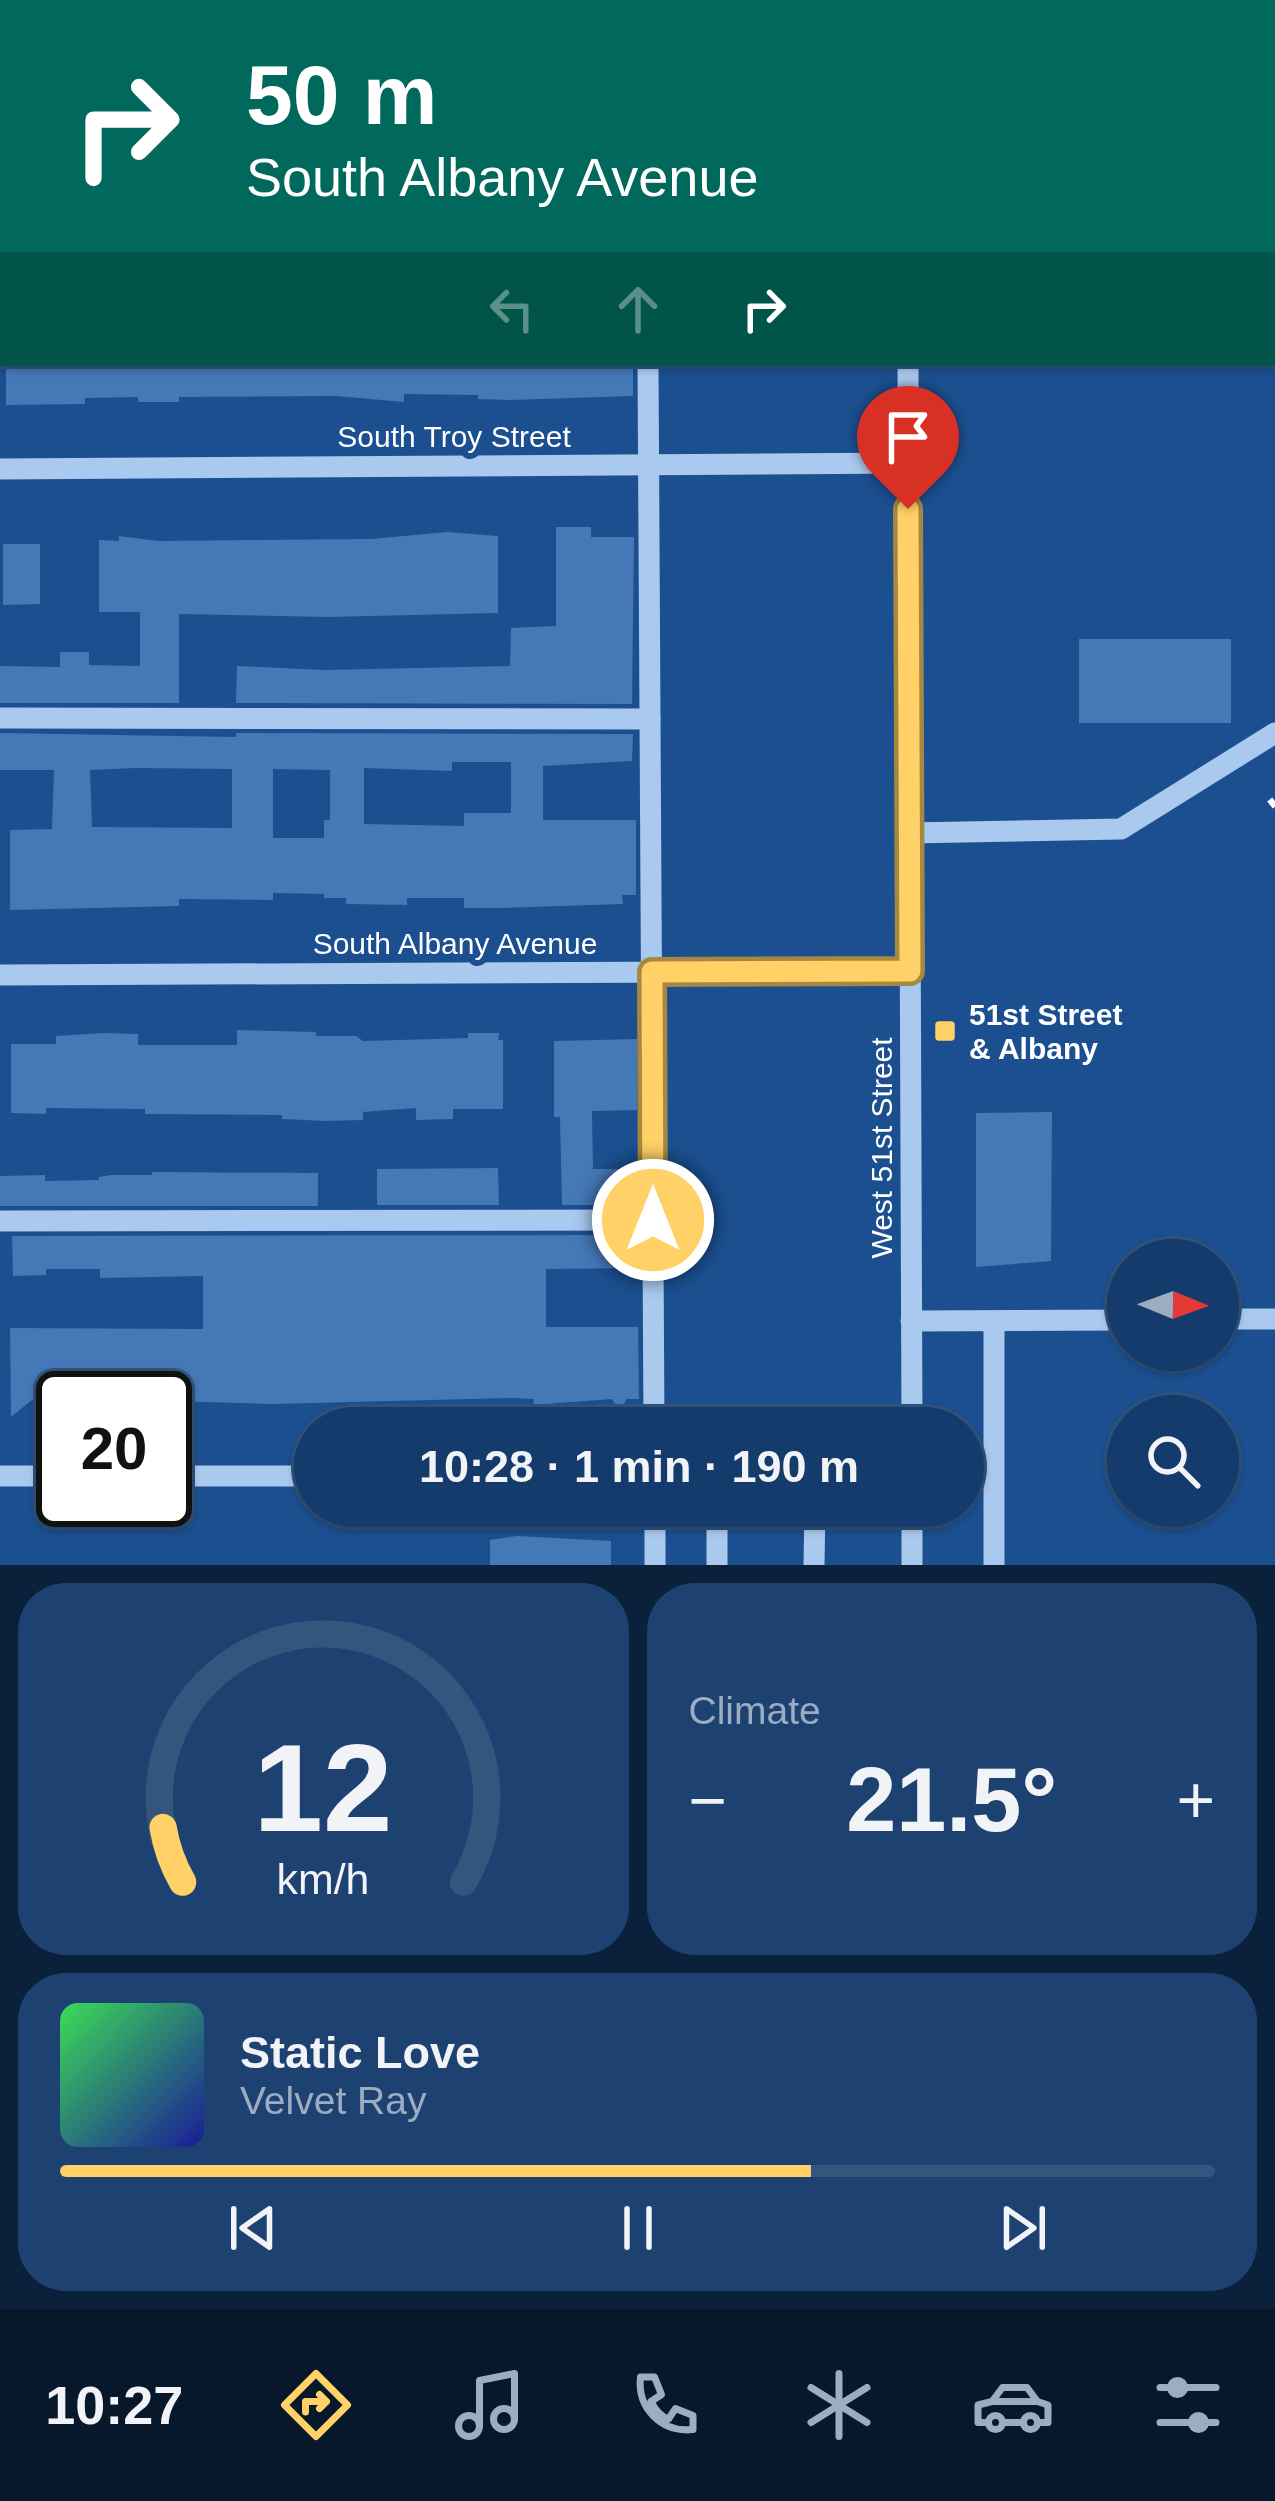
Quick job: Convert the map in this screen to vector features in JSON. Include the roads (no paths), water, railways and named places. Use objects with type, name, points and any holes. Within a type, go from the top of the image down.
[{"type":"street","points":[[648,366],[654,1407]]},
{"type":"street","name":"West 51st Street","points":[[908,366],[912,1407]]},
{"type":"street","name":"South Troy Street","points":[[0,469],[908,463]]},
{"type":"street","points":[[0,718],[650,719]]},
{"type":"street","points":[[909,833],[1120,829],[1275,733]]},
{"type":"street","name":"South Albany Avenue","points":[[0,975],[910,971]]},
{"type":"street","points":[[0,1221],[653,1220]]},
{"type":"street","points":[[1239,1319],[1275,1319]]},
{"type":"street","points":[[911,1321],[1107,1320]]},
{"type":"street","points":[[994,1321],[994,1565]]},
{"type":"street","points":[[0,1476],[36,1476]]},
{"type":"street","points":[[192,1476],[294,1476]]},
{"type":"street","points":[[655,1527],[655,1565]]},
{"type":"street","points":[[717,1527],[717,1565]]},
{"type":"street","points":[[814,1565],[815,1527]]},
{"type":"street","points":[[912,1527],[912,1565]]},
{"type":"railway","points":[[1270,805],[1275,801]]},
{"type":"place","name":"51st Street & Albany","points":[[945,1031]]}]
